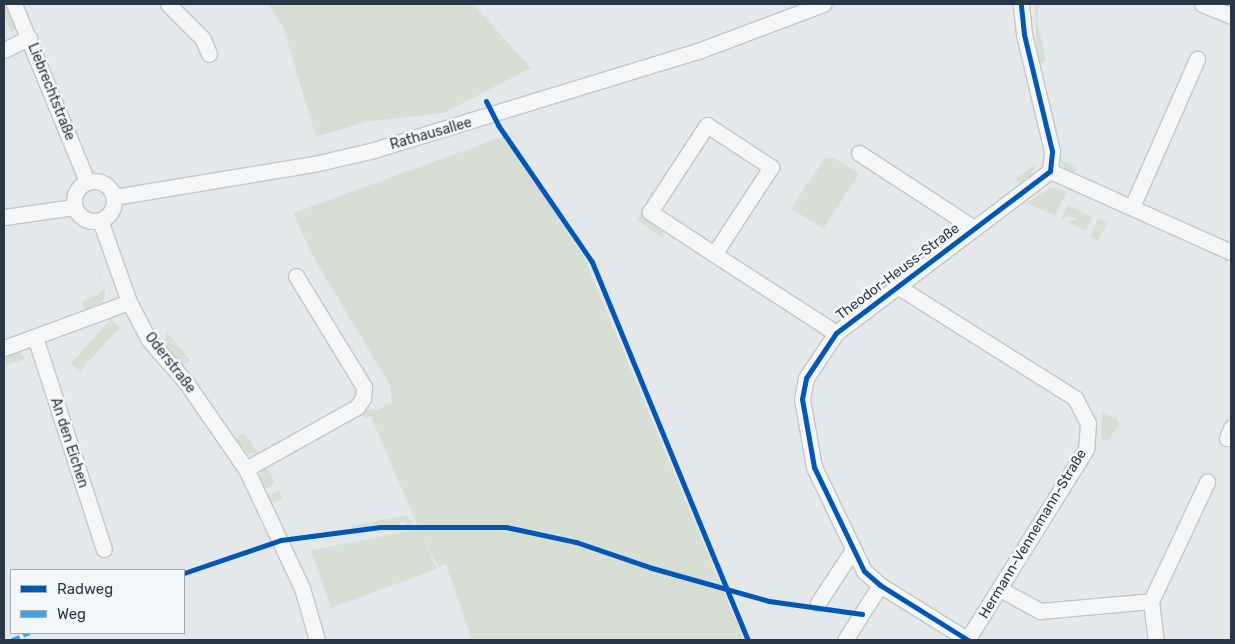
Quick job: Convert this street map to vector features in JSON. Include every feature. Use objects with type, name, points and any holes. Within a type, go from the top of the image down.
[{"type":"street","name":"Liebrechtstraße","points":[[14,4],[87,181]]},
{"type":"street","points":[[168,4],[203,39],[209,54]]},
{"type":"street","name":"Rathausallee","points":[[114,197],[314,164],[374,150],[698,51],[823,4]]},
{"type":"street","points":[[1012,4],[1023,26]]},
{"type":"street","points":[[1022,4],[1023,26],[1052,150],[1050,171],[1231,252]]},
{"type":"street","points":[[1023,26],[1031,4]]},
{"type":"street","points":[[1202,4],[1231,16]]},
{"type":"street","points":[[4,50],[29,38]]},
{"type":"street","points":[[1132,207],[1198,59]]},
{"type":"street","points":[[714,254],[771,167],[707,125],[650,212],[714,254],[836,334]]},
{"type":"street","name":"Theodor-Heuss-Straße","points":[[859,153],[974,228]]},
{"type":"street","name":"Theodor-Heuss-Straße","points":[[968,640],[880,585],[864,571],[852,551],[814,467],[802,399],[806,378],[836,334],[1050,171]]},
{"type":"street","points":[[87,181],[106,184],[114,197],[113,208],[100,220],[84,219],[74,207],[75,191],[87,181]]},
{"type":"street","points":[[4,217],[74,207]]},
{"type":"street","name":"Oderstraße","points":[[100,220],[129,302],[150,340],[185,381],[246,469],[302,588],[317,640]]},
{"type":"street","points":[[246,469],[357,407],[363,398],[364,387],[296,276]]},
{"type":"street","name":"Hermann-Vennemann-Straße","points":[[897,286],[1075,398],[1088,423],[1086,449],[968,640]]},
{"type":"street","points":[[4,348],[129,302]]},
{"type":"street","name":"An den Eichen","points":[[35,337],[104,549]]},
{"type":"street","points":[[1156,640],[1151,601],[1207,482]]},
{"type":"street","points":[[818,603],[852,551]]},
{"type":"street","points":[[845,640],[880,585]]},
{"type":"street","points":[[1000,589],[1040,611],[1151,601]]},
{"type":"shaded area","points":[[4,4],[17,29],[11,32],[4,16]]},
{"type":"shaded area","points":[[268,4],[473,4],[531,68],[444,113],[365,122],[316,137],[283,27]]},
{"type":"shaded area","points":[[1035,4],[1039,4],[1037,20],[1046,61],[1037,64]]},
{"type":"shaded area","points":[[504,136],[584,257],[744,640],[472,640],[446,565],[438,567],[423,536],[437,569],[331,608],[311,550],[419,529],[371,417],[364,419],[362,409],[378,410],[389,403],[392,405],[390,385],[311,253],[293,213]]},
{"type":"shaded area","points":[[825,158],[834,158],[859,174],[823,229],[791,208]]},
{"type":"shaded area","points":[[1059,159],[1074,166],[1077,170],[1069,175]]},
{"type":"shaded area","points":[[1037,163],[1030,177],[1022,187],[1015,179]]},
{"type":"shaded area","points":[[1051,187],[1067,192],[1055,216],[1027,203]]},
{"type":"shaded area","points":[[652,191],[664,227],[662,238],[637,220]]},
{"type":"shaded area","points":[[1068,205],[1092,217],[1086,231],[1067,222],[1077,219],[1067,215],[1063,221],[1061,219]]},
{"type":"shaded area","points":[[1098,219],[1107,223],[1098,241],[1091,236]]},
{"type":"shaded area","points":[[87,248],[106,288],[103,302],[85,310],[82,301],[98,295],[105,288]]},
{"type":"shaded area","points":[[874,288],[877,299],[852,318],[848,307]]},
{"type":"shaded area","points":[[111,319],[120,327],[80,372],[71,364]]},
{"type":"shaded area","points":[[167,332],[190,360],[188,363],[180,364],[164,344]]},
{"type":"shaded area","points":[[19,350],[25,359],[6,365],[5,355]]},
{"type":"shaded area","points":[[1102,413],[1117,418],[1120,424],[1107,441],[1101,438]]},
{"type":"shaded area","points":[[244,433],[259,454],[244,453],[233,440]]},
{"type":"shaded area","points":[[265,465],[275,483],[264,489],[259,477]]},
{"type":"shaded area","points":[[279,490],[283,499],[272,503],[268,496]]},
{"type":"shaded area","points":[[406,515],[413,524],[405,525],[405,521],[400,522],[400,526],[360,533],[352,530],[351,526]]},
{"type":"marked path","points":[[12,640],[27,634]]},
{"type":"cycle path","points":[[968,640],[880,585],[864,571],[814,467],[802,399],[806,378],[836,333],[1050,171],[1052,151],[1024,34],[1021,4]]},
{"type":"cycle path","points":[[486,101],[498,125],[592,262],[748,640]]},
{"type":"cycle path","points":[[185,573],[281,540],[380,527],[506,527],[576,542],[652,568],[769,601],[862,614]]}]
